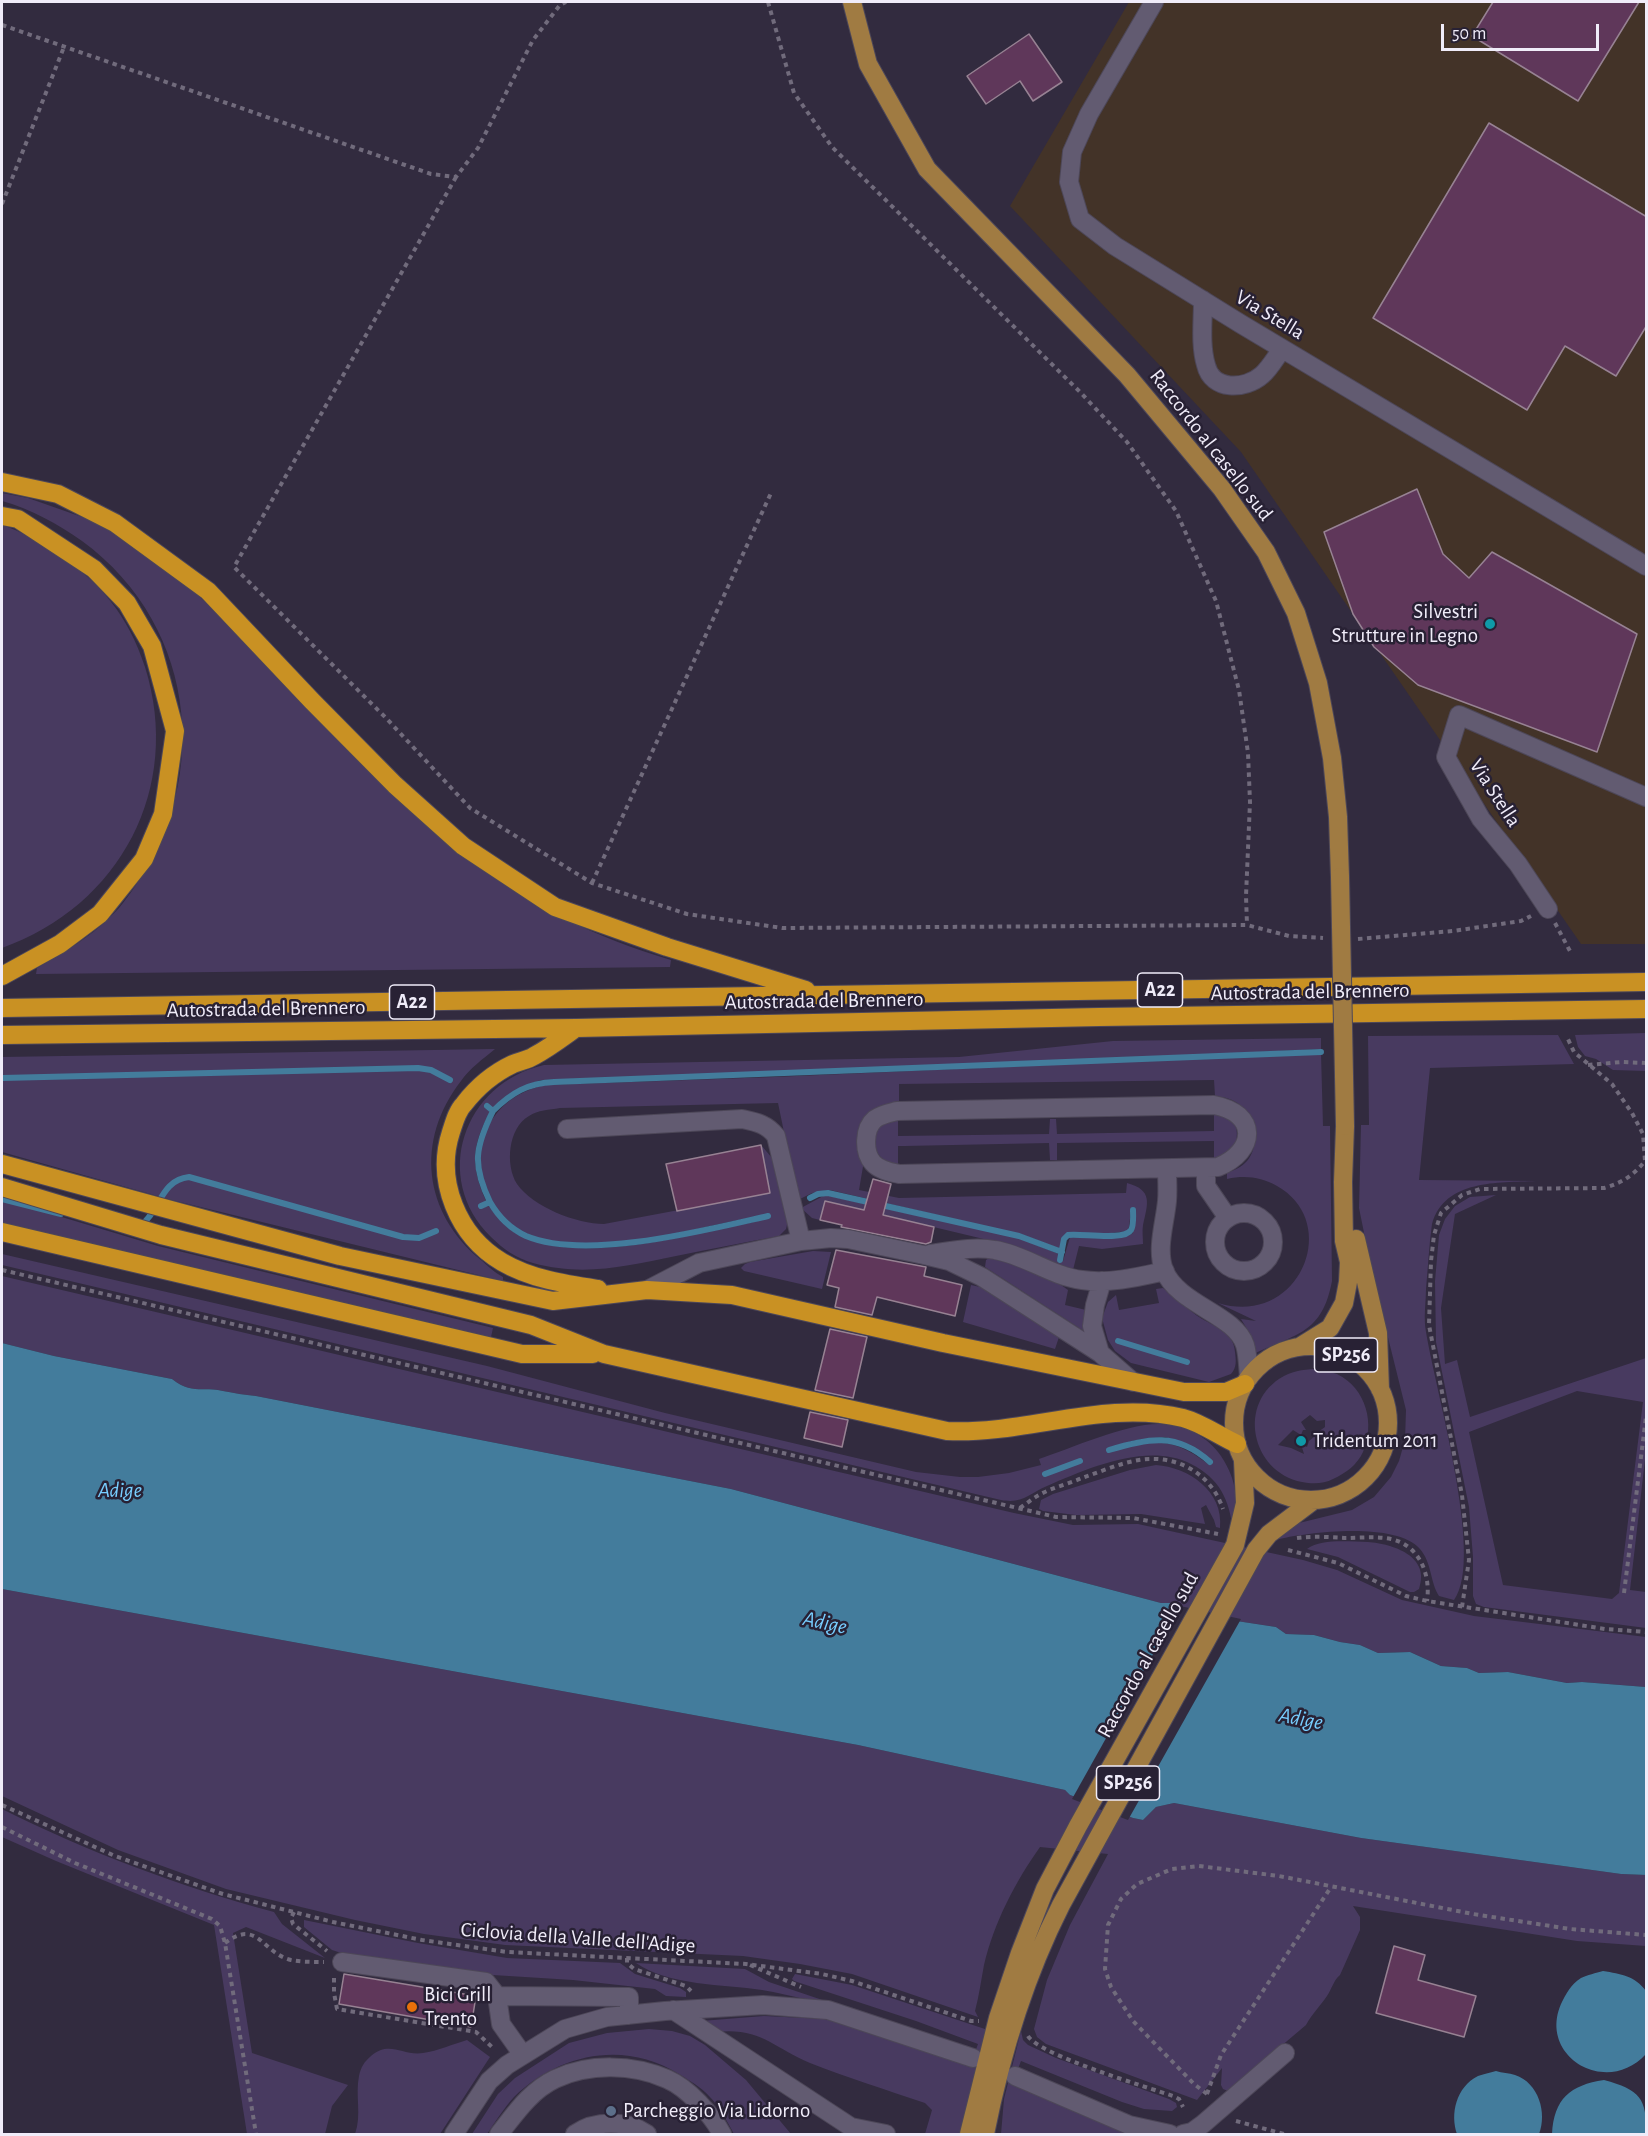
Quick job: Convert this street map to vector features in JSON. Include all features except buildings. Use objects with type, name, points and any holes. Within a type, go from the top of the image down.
[{"type":"highway","points":[[2,482],[58,494],[115,523],[208,591],[312,701],[404,792],[463,846],[555,907],[667,947],[822,995]]},
{"type":"highway","points":[[2,516],[18,519],[94,569],[127,603],[152,646],[176,731],[164,814],[144,859],[100,914],[60,944],[2,976]]},
{"type":"highway","name":"Autostrada del Brennero","points":[[2,1008],[1647,982]]},
{"type":"highway","name":"Autostrada del Brennero","points":[[2,1035],[576,1029],[1099,1017],[1647,1009]]},
{"type":"highway","points":[[576,1029],[533,1057],[513,1064],[491,1076],[474,1092],[462,1106],[454,1123],[447,1144],[445,1168],[455,1209],[475,1240],[491,1256],[518,1270],[543,1279],[617,1292]]},
{"type":"highway","points":[[2,1164],[340,1256],[553,1301],[647,1290],[732,1295],[943,1343],[1184,1392],[1226,1392],[1247,1381]]},
{"type":"highway","points":[[2,1187],[161,1235],[531,1325],[604,1354],[947,1431],[975,1432],[1101,1414],[1139,1413],[1183,1418],[1198,1423],[1240,1453]]},
{"type":"highway","points":[[2,1232],[522,1354],[604,1354]]},
{"type":"main road","name":"Raccordo al casello sud","points":[[852,2],[868,64],[927,169],[1127,375],[1222,489],[1266,552],[1296,613],[1318,683],[1332,758],[1338,817],[1345,1126],[1344,1241],[1349,1262],[1344,1303],[1330,1328],[1300,1347]]},
{"type":"main road","name":"Raccordo al casello sud","points":[[1240,1453],[1260,1481],[1277,1492],[1294,1498],[1314,1500],[1335,1496],[1354,1487],[1365,1478],[1378,1461],[1388,1427],[1387,1413],[1380,1389],[1378,1333],[1343,1182]]},
{"type":"main road","name":"Raccordo al casello sud","points":[[969,2134],[1005,2021],[1030,1925],[1061,1858],[1235,1545],[1245,1503],[1240,1453],[1234,1428],[1234,1413],[1247,1381],[1267,1360],[1278,1353],[1300,1347],[1320,1347],[1344,1354],[1366,1370],[1380,1389]]},
{"type":"main road","name":"Raccordo al casello sud","points":[[985,2134],[1005,2021],[1061,1905],[1256,1550],[1269,1534],[1314,1500]]},
{"type":"street","name":"Via Stella","points":[[1154,2],[1089,114],[1072,152],[1069,182],[1080,219],[1115,246],[1282,349],[1647,566]]},
{"type":"street","points":[[1203,300],[1203,341],[1206,366],[1211,376],[1220,384],[1235,386],[1249,383],[1263,375],[1282,349]]},
{"type":"street","name":"Via Stella","points":[[1548,909],[1518,864],[1481,819],[1446,757],[1459,715],[1647,797]]},
{"type":"street","points":[[1214,1104],[1229,1107],[1245,1124],[1247,1135],[1244,1147],[1229,1163],[1218,1167],[1167,1169],[899,1174],[884,1170],[873,1163],[868,1154],[867,1137],[873,1120],[883,1114],[897,1111],[1214,1104]]},
{"type":"street","points":[[567,1129],[742,1119],[763,1124],[770,1128],[776,1136],[801,1241]]},
{"type":"street","points":[[1206,1168],[1206,1186],[1228,1218]]},
{"type":"street","points":[[1167,1169],[1168,1198],[1161,1257],[1164,1270],[1185,1295],[1231,1326],[1245,1344],[1247,1381]]},
{"type":"street","points":[[647,1290],[699,1263],[801,1241],[848,1239],[948,1261],[982,1277],[1100,1353],[1133,1382]]},
{"type":"street","points":[[924,1255],[964,1249],[995,1250],[1065,1277],[1102,1281],[1164,1270]]},
{"type":"street","points":[[1100,1353],[1092,1326],[1102,1281]]},
{"type":"street","points":[[342,1962],[486,1982],[497,1996],[501,2024],[523,2055]]},
{"type":"street","points":[[497,1996],[629,1997],[629,2015]]},
{"type":"street","points":[[454,2134],[489,2081],[507,2065],[565,2029],[607,2017],[673,2010],[763,2005],[828,2010],[973,2058]]},
{"type":"street","points":[[673,2010],[851,2127],[886,2134]]},
{"type":"street","points":[[1183,2134],[1192,2132],[1203,2124],[1285,2053]]},
{"type":"street","points":[[500,2134],[525,2101],[553,2080],[584,2069],[630,2068],[669,2080],[699,2103],[722,2134]]},
{"type":"street","points":[[1016,2076],[1129,2125],[1170,2134]]},
{"type":"street","points":[[575,2134],[584,2128],[603,2124],[622,2124],[647,2134]]},
{"type":"path","points":[[566,2],[560,5],[533,40],[478,148],[456,177],[234,567],[386,718],[470,808],[592,882],[687,914],[782,928],[1247,926],[1289,936],[1330,938]]},
{"type":"path","points":[[768,2],[794,93],[832,147],[1088,400],[1127,442],[1176,511],[1216,601],[1239,690],[1248,753],[1247,926]]},
{"type":"path","points":[[2,25],[431,174],[456,177]]},
{"type":"path","points":[[2,204],[64,46]]},
{"type":"path","points":[[592,882],[771,493]]},
{"type":"path","points":[[1350,939],[1369,940],[1521,921],[1548,909],[1571,953]]},
{"type":"path","points":[[1567,1037],[1574,1052],[1612,1084],[1632,1113],[1643,1134],[1647,1167]]},
{"type":"path","points":[[1588,1065],[1621,1062],[1647,1064]]},
{"type":"path","points":[[1462,1607],[1469,1560],[1462,1495],[1429,1325],[1431,1262],[1434,1235],[1441,1213],[1462,1195],[1480,1189],[1604,1188],[1618,1184],[1635,1173],[1645,1161]]},
{"type":"path","points":[[2,1270],[1056,1517],[1133,1518],[1218,1534]]},
{"type":"path","points":[[1624,1593],[1647,1417]]},
{"type":"path","points":[[1020,1508],[1040,1494],[1096,1473],[1139,1460],[1154,1459],[1174,1462],[1193,1469],[1204,1477],[1217,1493],[1225,1519]]},
{"type":"path","points":[[1288,1541],[1319,1537],[1380,1538],[1399,1542],[1416,1554],[1422,1563],[1427,1581],[1427,1601]]},
{"type":"path","points":[[1288,1550],[1338,1563],[1406,1596],[1427,1601],[1605,1629],[1647,1632]]},
{"type":"path","name":"Ciclovia della Valle dell'Adige","points":[[2,1805],[115,1856],[223,1894],[422,1940],[507,1952],[746,1964],[822,1974],[852,1981],[971,2021],[1005,2021]]},
{"type":"path","points":[[2,1827],[75,1863],[212,1918],[220,1926],[225,1943],[256,2134]]},
{"type":"path","points":[[1330,1887],[1221,2055],[1207,2094],[1194,2084],[1133,2021],[1111,1987],[1105,1969],[1108,1925],[1121,1899],[1137,1884],[1152,1876],[1172,1869],[1199,1866],[1279,1876],[1473,1914],[1570,1929],[1647,1935]]},
{"type":"path","points":[[294,1912],[291,1918],[293,1924],[342,1962]]},
{"type":"path","points":[[225,1943],[236,1934],[249,1933],[289,1960],[342,1962]]},
{"type":"path","points":[[627,1958],[627,1963],[634,1969],[687,1986],[692,1995]]},
{"type":"path","points":[[342,1962],[336,1967],[334,1976],[337,2009],[406,2018],[476,2032]]},
{"type":"path","points":[[1005,2021],[1038,2046],[1173,2096],[1179,2099],[1183,2108]]},
{"type":"shaded area","points":[[1129,2],[1646,2],[1646,944],[1581,944],[1241,452],[1010,206]]},
{"type":"shaded area","points":[[2,493],[28,498],[99,523],[128,541],[191,589],[222,617],[470,860],[518,892],[566,919],[616,941],[671,960],[670,967],[36,974],[37,968],[105,922],[123,903],[152,859],[172,811],[181,762],[181,712],[171,664],[151,618],[122,577],[82,541],[44,518],[2,501]]},
{"type":"shaded area","points":[[2,525],[29,537],[70,563],[99,587],[121,615],[145,667],[155,712],[155,756],[148,798],[132,837],[109,873],[79,903],[44,929],[2,948]]},
{"type":"shaded area","points":[[1646,1033],[1646,1071],[1613,1070],[1596,1059],[1585,1056],[1578,1047],[1575,1035]]},
{"type":"shaded area","points":[[1558,1035],[1574,1064],[1430,1068],[1419,1180],[1536,1181],[1475,1186],[1461,1191],[1448,1199],[1439,1209],[1432,1224],[1425,1325],[1454,1467],[1464,1547],[1462,1578],[1454,1600],[1439,1596],[1424,1554],[1408,1540],[1392,1535],[1350,1531],[1308,1534],[1275,1540],[1299,1523],[1352,1510],[1374,1497],[1391,1477],[1399,1461],[1405,1440],[1406,1410],[1373,1277],[1359,1208],[1361,1125],[1369,1125],[1368,1036]]},
{"type":"shaded area","points":[[1321,1038],[1321,1049],[988,1065],[541,1080],[515,1091],[493,1109],[488,1105],[485,1108],[490,1112],[476,1146],[478,1178],[486,1201],[481,1204],[482,1208],[489,1206],[514,1232],[539,1242],[567,1247],[630,1246],[749,1223],[768,1218],[768,1215],[624,1242],[566,1243],[538,1238],[512,1226],[494,1207],[483,1184],[480,1160],[484,1135],[497,1113],[517,1096],[546,1085],[1321,1053],[1323,1126],[1330,1126],[1332,1281],[1322,1312],[1314,1322],[1295,1336],[1254,1354],[1253,1339],[1241,1319],[1256,1321],[1218,1303],[1246,1307],[1271,1300],[1290,1287],[1303,1268],[1309,1246],[1307,1223],[1297,1203],[1277,1186],[1253,1178],[1227,1179],[1227,1173],[1243,1165],[1251,1155],[1255,1141],[1254,1133],[1250,1118],[1241,1106],[1232,1100],[1215,1096],[1214,1080],[899,1084],[899,1101],[884,1105],[872,1114],[859,1190],[899,1198],[1126,1193],[1127,1183],[1141,1189],[1147,1198],[1143,1244],[1102,1249],[1079,1246],[1073,1270],[992,1241],[825,1201],[820,1220],[812,1218],[801,1208],[825,1195],[1019,1238],[1059,1254],[1058,1259],[1063,1261],[1070,1237],[1105,1238],[1132,1234],[1135,1210],[1131,1210],[1127,1231],[1104,1234],[1069,1233],[1064,1238],[1061,1249],[1023,1235],[830,1190],[812,1193],[798,1200],[778,1103],[544,1110],[536,1112],[522,1122],[513,1138],[510,1157],[513,1176],[517,1184],[534,1200],[556,1213],[581,1221],[604,1224],[770,1193],[761,1145],[772,1158],[788,1221],[786,1229],[779,1236],[622,1266],[587,1270],[552,1267],[521,1259],[491,1237],[473,1213],[463,1188],[460,1161],[465,1136],[476,1112],[493,1091],[516,1075],[544,1065],[959,1057],[1113,1041]]},
{"type":"shaded area","points":[[495,1049],[468,1072],[446,1104],[437,1127],[432,1151],[432,1175],[437,1198],[447,1220],[462,1241],[503,1277],[503,1281],[172,1200],[2,1152],[2,1057]]},
{"type":"shaded area","points":[[1214,1112],[1232,1121],[1237,1134],[1235,1148],[1214,1159],[1214,1141],[1057,1143],[1057,1160],[1050,1160],[1049,1143],[898,1146],[898,1167],[879,1156],[875,1146],[876,1135],[881,1124],[898,1118],[898,1136],[1049,1134],[1050,1119],[1056,1119],[1057,1134],[1214,1131]]},
{"type":"shaded area","points":[[1496,1195],[1455,1214],[1441,1308],[1445,1364],[1457,1360],[1470,1417],[1646,1358],[1646,1451],[1630,1590],[1646,1592],[1646,1628],[1484,1607],[1476,1604],[1473,1596],[1469,1507],[1436,1342],[1435,1281],[1439,1235],[1445,1219],[1455,1206],[1470,1197]],"holes":[[[1577,1391],[1643,1402],[1619,1593],[1612,1599],[1503,1585],[1469,1432]]]},
{"type":"shaded area","points":[[2,1199],[158,1246],[493,1328],[491,1337],[2,1223]]},
{"type":"shaded area","points":[[813,1251],[831,1252],[822,1289],[744,1271],[741,1268],[750,1262]]},
{"type":"shaded area","points":[[2,1254],[487,1366],[665,1413],[916,1472],[960,1477],[1009,1473],[1041,1465],[1039,1459],[1098,1437],[1145,1425],[1167,1424],[1185,1428],[1202,1437],[1216,1449],[1227,1465],[1235,1492],[1236,1510],[1233,1530],[1226,1499],[1216,1483],[1191,1464],[1174,1458],[1156,1456],[1118,1460],[1081,1472],[1025,1498],[1015,1501],[1001,1500],[2,1265]],"holes":[[[1165,1437],[1188,1444],[1211,1461],[1208,1464],[1183,1448],[1172,1444],[1138,1444],[1110,1452],[1108,1448],[1136,1440]]]},
{"type":"shaded area","points":[[989,1258],[1009,1262],[1068,1290],[1065,1305],[1086,1310],[1087,1333],[985,1267],[986,1260]]},
{"type":"shaded area","points":[[2,1276],[1014,1513],[1073,1525],[1138,1524],[1303,1560],[1337,1570],[1402,1600],[1474,1616],[1646,1637],[1646,1687],[1567,1683],[1508,1672],[1479,1673],[1467,1668],[1441,1666],[1410,1652],[1378,1653],[1360,1645],[1314,1635],[1286,1634],[1276,1627],[1217,1618],[1171,1607],[1170,1603],[1161,1603],[731,1489],[256,1396],[191,1389],[172,1379],[54,1356],[2,1343]]},
{"type":"shaded area","points":[[971,1285],[980,1287],[1059,1337],[1055,1349],[963,1322]]},
{"type":"shaded area","points":[[1163,1288],[1231,1339],[1236,1361],[1231,1374],[1209,1382],[1131,1363],[1115,1351],[1108,1340],[1102,1318],[1108,1302],[1116,1295],[1119,1310],[1159,1303],[1156,1289]]},
{"type":"shaded area","points":[[1320,1369],[1337,1374],[1347,1381],[1362,1398],[1368,1419],[1367,1441],[1361,1457],[1342,1474],[1322,1483],[1302,1482],[1285,1476],[1271,1465],[1261,1451],[1256,1435],[1255,1418],[1259,1402],[1269,1388],[1284,1376],[1301,1370]],"holes":[[[1310,1415],[1317,1421],[1325,1420],[1325,1427],[1318,1432],[1318,1438],[1314,1437],[1309,1441],[1307,1447],[1301,1444],[1304,1454],[1278,1445],[1293,1430],[1301,1435],[1303,1430],[1306,1430],[1301,1422]]]},
{"type":"shaded area","points":[[1156,1465],[1180,1470],[1201,1483],[1216,1503],[1220,1515],[1220,1528],[1216,1527],[1206,1505],[1201,1508],[1205,1524],[1141,1514],[1076,1515],[1039,1509],[1041,1500],[1053,1494],[1130,1470]]},
{"type":"shaded area","points":[[1328,1542],[1368,1542],[1398,1549],[1415,1560],[1420,1568],[1419,1589],[1410,1592],[1338,1557],[1307,1549]]},
{"type":"shaded area","points":[[2,1589],[858,1745],[1065,1790],[1070,1795],[1143,1820],[1156,1807],[1174,1803],[1361,1838],[1621,1874],[1646,1875],[1646,1946],[1577,1941],[1353,1906],[1360,1917],[1360,1930],[1340,1975],[1306,2025],[1228,2091],[1221,2085],[1222,2068],[1197,2100],[1046,2044],[1037,2037],[1034,2029],[1047,1980],[1070,1925],[1108,1854],[1040,1847],[1022,1874],[993,1934],[975,2011],[978,2017],[852,1974],[800,1964],[743,1956],[505,1945],[424,1934],[355,1920],[226,1889],[118,1850],[2,1796]]},
{"type":"shaded area","points":[[2,1809],[68,1840],[135,1867],[274,1912],[282,1924],[325,1958],[246,1927],[233,1933],[252,2053],[348,2085],[332,2106],[325,2134],[247,2134],[214,1925],[2,1837]]},
{"type":"shaded area","points":[[304,1920],[507,1958],[620,1963],[635,1974],[680,1988],[686,1992],[686,1997],[666,1996],[655,1989],[573,1980],[493,1975],[357,1958],[332,1950],[304,1927]]},
{"type":"shaded area","points":[[636,1963],[745,1969],[769,1982],[852,2010],[762,1990],[680,1980],[649,1971]]},
{"type":"shaded area","points":[[795,1974],[852,1985],[988,2030],[962,2134],[925,2134],[932,2110],[925,2103],[810,2063],[755,2035],[731,2031],[715,2032],[701,2021],[764,2016],[825,2019],[917,2046],[970,2066],[978,2044],[794,1981],[792,1979]]},
{"type":"shaded area","points":[[649,2029],[672,2031],[690,2036],[705,2045],[746,2080],[791,2134],[734,2134],[717,2105],[695,2084],[658,2063],[637,2057],[615,2055],[593,2056],[572,2061],[551,2070],[514,2097],[487,2134],[472,2134],[498,2094],[515,2078],[569,2043],[607,2033]]},
{"type":"shaded area","points":[[1021,2031],[1023,2040],[1028,2045],[1056,2058],[1169,2099],[1176,2103],[1177,2107],[1172,2111],[1144,2109],[1021,2061],[1013,2082],[1132,2134],[1001,2134],[1004,2099]]},
{"type":"shaded area","points":[[467,2040],[490,2057],[440,2134],[355,2134],[358,2120],[359,2076],[366,2060],[384,2049],[423,2053]]},
{"type":"water","name":"Adige","points":[[2,1343],[54,1356],[172,1379],[191,1389],[256,1396],[731,1489],[1161,1603],[1171,1603],[1171,1607],[1217,1618],[1276,1627],[1286,1634],[1314,1635],[1360,1645],[1378,1653],[1410,1652],[1441,1666],[1467,1668],[1479,1673],[1508,1672],[1567,1683],[1646,1687],[1646,1875],[1621,1874],[1361,1838],[1174,1803],[1156,1807],[1143,1820],[1070,1795],[1065,1790],[858,1745],[2,1589]]},
{"type":"water","points":[[1603,1971],[1632,1979],[1646,1991],[1646,2054],[1630,2066],[1613,2072],[1596,2071],[1580,2065],[1568,2054],[1559,2040],[1556,2023],[1561,2004],[1577,1980]]},
{"type":"water","points":[[1496,2071],[1523,2079],[1535,2092],[1542,2117],[1539,2134],[1457,2134],[1455,2110],[1464,2087],[1478,2076]]},
{"type":"water","points":[[1604,2080],[1626,2088],[1639,2097],[1645,2112],[1646,2134],[1552,2134],[1556,2112],[1566,2096],[1582,2086]]},
{"type":"pier","points":[[1180,1606],[1241,1619],[1128,1820],[1072,1799]]},
{"type":"waterway","points":[[487,1106],[493,1111],[506,1099],[521,1090],[536,1084],[554,1082],[1321,1052]]},
{"type":"waterway","points":[[2,1078],[418,1068],[431,1070],[450,1080]]},
{"type":"waterway","points":[[490,1202],[480,1177],[478,1156],[482,1135],[493,1111]]},
{"type":"waterway","points":[[140,1226],[147,1220],[166,1190],[179,1179],[189,1177],[403,1237],[419,1238],[436,1231]]},
{"type":"waterway","points":[[810,1198],[828,1193],[1019,1236],[1062,1252]]},
{"type":"waterway","points":[[2,1199],[61,1214]]},
{"type":"waterway","points":[[481,1206],[490,1202],[505,1222],[526,1236],[551,1243],[580,1245],[646,1241],[768,1216]]},
{"type":"waterway","points":[[1060,1260],[1064,1239],[1068,1235],[1112,1236],[1127,1233],[1133,1225],[1133,1210]]},
{"type":"waterway","points":[[1118,1341],[1187,1362]]},
{"type":"waterway","points":[[1109,1450],[1162,1440],[1186,1446],[1210,1462]]},
{"type":"waterway","points":[[1045,1474],[1080,1461]]},
{"type":"place","name":"Silvestri Strutture in Legno","points":[[1490,624]]},
{"type":"place","name":"Tridentum 2011","points":[[1301,1441]]},
{"type":"place","name":"Bici Grill Trento","points":[[412,2007]]},
{"type":"place","name":"Parcheggio Via Lidorno","points":[[611,2111]]}]
